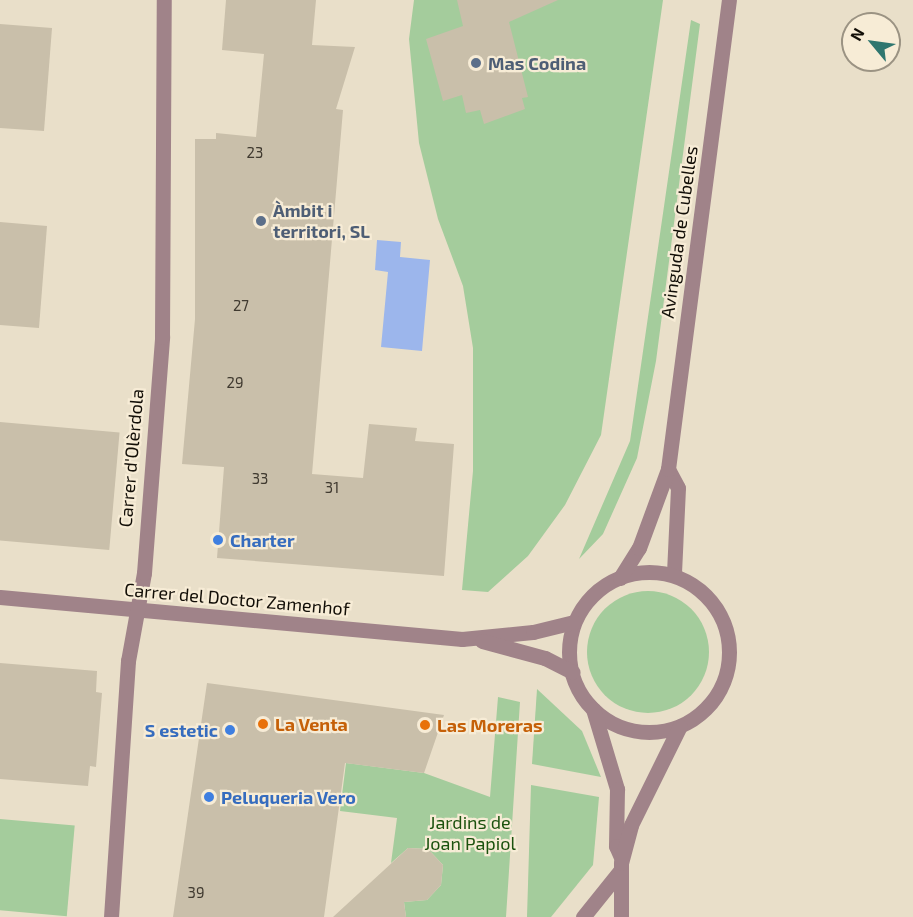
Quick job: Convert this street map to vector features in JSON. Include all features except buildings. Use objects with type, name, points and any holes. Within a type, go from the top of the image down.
[{"type":"street","name":"Carrer d'Olèrdola","points":[[111,917],[128,662],[138,609],[162,337],[164,0]]},
{"type":"street","name":"Avinguda de Cubelles","points":[[668,469],[729,0]]},
{"type":"street","points":[[668,469],[678,488],[674,574]]},
{"type":"street","points":[[620,578],[639,548],[668,469]]},
{"type":"street","points":[[583,917],[621,864],[638,808],[680,726],[717,696],[724,682],[730,644],[720,612],[674,574],[641,570],[597,589],[574,622],[568,644],[573,672],[582,699],[617,726],[638,732],[680,726]]},
{"type":"street","name":"Carrer del Doctor Zamenhof","points":[[0,597],[471,638]]},
{"type":"street","points":[[471,638],[533,632],[574,622]]},
{"type":"street","points":[[471,638],[544,658],[573,672]]},
{"type":"street","points":[[593,709],[617,789],[616,846],[621,864],[621,917]]},
{"type":"green space","points":[[414,0],[663,0],[601,435],[565,505],[528,556],[488,592],[462,590],[473,471],[473,348],[463,286],[438,219],[419,143],[409,39]]},
{"type":"green space","points":[[691,20],[700,24],[656,361],[637,458],[603,534],[579,559],[630,441]]},
{"type":"green space","points":[[648,591],[671,596],[682,601],[691,609],[699,618],[704,629],[709,652],[704,675],[699,686],[691,695],[682,703],[671,708],[648,713],[625,708],[614,703],[605,695],[597,686],[592,675],[587,652],[592,629],[597,618],[605,609],[614,601],[625,596]]},
{"type":"green space","points":[[537,689],[582,731],[601,777],[532,764]]},
{"type":"green space","name":"Jardins de Joan Papiol","points":[[498,697],[520,702],[506,917],[406,917],[404,902],[427,900],[441,885],[443,865],[428,849],[408,848],[391,863],[397,818],[340,811],[346,763],[424,773],[490,797]]},
{"type":"green space","points":[[531,785],[599,797],[593,865],[551,917],[527,917]]},
{"type":"green space","points":[[0,819],[75,826],[67,916],[0,910]]},
{"type":"water","points":[[377,240],[401,242],[400,257],[430,260],[422,351],[381,347],[388,272],[375,270]]},
{"type":"place","name":"Mas Codina","points":[[476,63]]},
{"type":"place","name":"Àmbit i territori, SL","points":[[261,221]]},
{"type":"place","name":"Charter","points":[[218,540]]},
{"type":"place","name":"La Venta","points":[[263,724]]},
{"type":"place","name":"Las Moreras","points":[[425,725]]},
{"type":"place","name":"S estetic","points":[[230,730]]},
{"type":"place","name":"Peluqueria Vero","points":[[209,797]]}]
